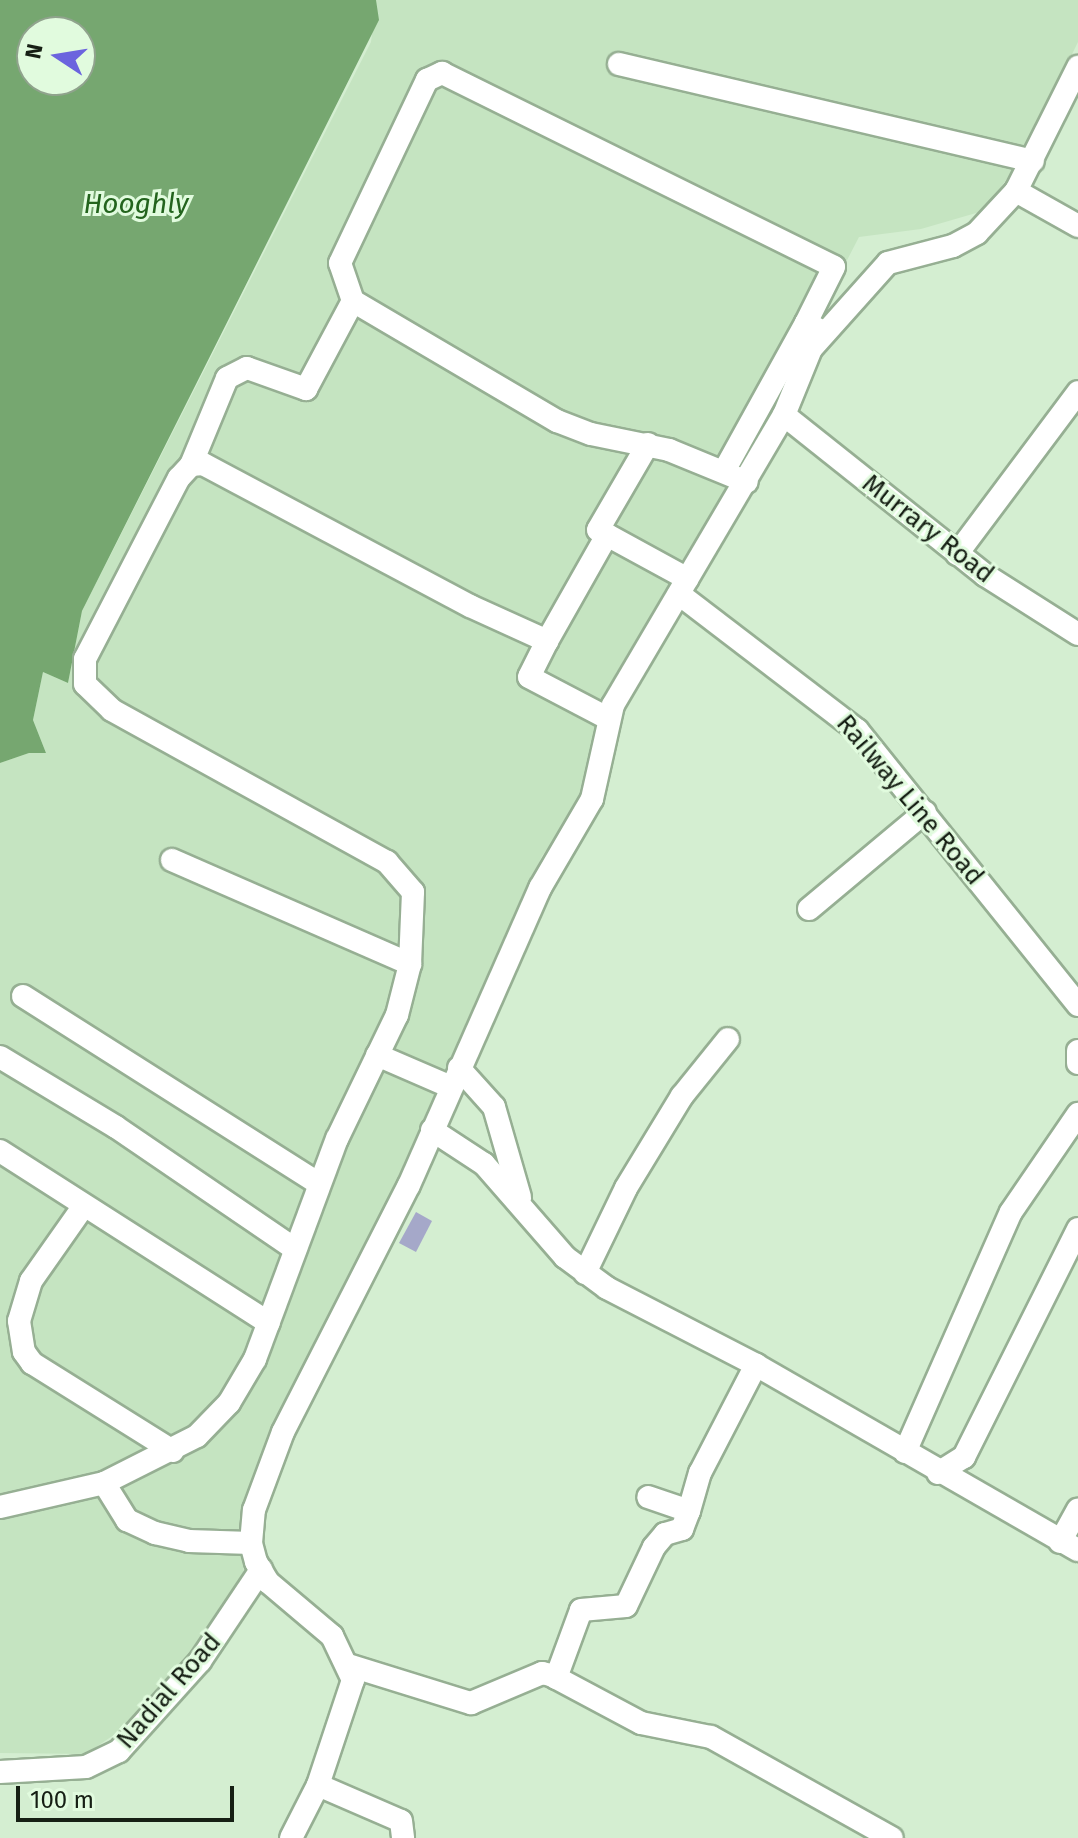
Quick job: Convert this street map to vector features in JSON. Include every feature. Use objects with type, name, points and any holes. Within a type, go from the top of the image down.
[{"type":"street","points":[[619,64],[1033,161]]},
{"type":"street","points":[[724,471],[815,328],[888,263],[953,246],[977,233],[1016,191],[1078,67]]},
{"type":"street","points":[[291,1838],[318,1785],[349,1705],[353,1680],[332,1636],[261,1570],[251,1543],[254,1510],[283,1432],[432,1130],[540,888],[592,799],[609,719],[643,648],[747,482],[784,415],[834,267],[442,73],[427,80],[340,263],[353,301],[557,421],[591,434],[648,444],[747,482]]},
{"type":"street","points":[[1016,191],[1078,226]]},
{"type":"street","points":[[0,1507],[104,1483],[173,1451],[197,1436],[229,1403],[269,1323],[319,1184],[397,1015],[410,964],[413,892],[387,862],[112,710],[85,684],[85,659],[179,478],[191,465],[227,378],[247,368],[306,389],[353,301]]},
{"type":"street","points":[[957,554],[1078,392]]},
{"type":"street","name":"Murrary Road","points":[[784,415],[957,554],[1014,596],[1078,634]]},
{"type":"street","points":[[609,719],[529,677],[607,535],[598,530],[648,444]]},
{"type":"street","points":[[191,465],[203,464],[470,606],[547,641]]},
{"type":"street","name":"Railway Line Road","points":[[607,535],[683,586],[857,730],[1078,1005]]},
{"type":"street","points":[[809,909],[925,812]]},
{"type":"street","points":[[172,860],[410,964]]},
{"type":"street","points":[[23,996],[319,1184]]},
{"type":"street","points":[[585,1273],[634,1174],[682,1096],[728,1039]]},
{"type":"street","points":[[1078,1051],[1078,1063]]},
{"type":"street","points":[[377,1055],[455,1078],[494,1107],[523,1209]]},
{"type":"street","points":[[0,1057],[116,1127],[295,1249]]},
{"type":"street","points":[[905,1452],[1011,1212],[1078,1114]]},
{"type":"street","points":[[432,1130],[484,1164],[585,1273],[756,1365],[1069,1546],[1078,1510]]},
{"type":"street","points":[[0,1151],[83,1207],[269,1323]]},
{"type":"street","points":[[83,1207],[31,1281],[19,1321],[24,1352],[32,1363],[173,1451]]},
{"type":"street","points":[[938,1473],[964,1457],[1078,1229]]},
{"type":"street","points":[[556,1678],[581,1610],[626,1606],[654,1547],[665,1534],[682,1529],[700,1473],[756,1365]]},
{"type":"street","points":[[104,1483],[127,1520],[155,1533],[189,1541],[251,1543]]},
{"type":"street","points":[[648,1497],[689,1511]]},
{"type":"street","name":"Nadial Road","points":[[0,1772],[86,1767],[119,1751],[200,1661],[261,1570]]},
{"type":"street","points":[[348,1665],[471,1703],[542,1673],[641,1723],[711,1737],[892,1838]]},
{"type":"street","points":[[318,1785],[401,1821],[403,1838]]},
{"type":"shaded area","points":[[376,0],[1078,0],[1078,42],[1018,164],[983,211],[921,229],[859,237],[750,448],[616,679],[598,716],[581,803],[542,856],[372,1238],[302,1370],[247,1491],[243,1584],[156,1706],[86,1754],[0,1753],[0,763],[29,753],[46,753],[33,720],[43,672],[68,683],[82,611],[371,42]]},
{"type":"water","name":"Hooghly","points":[[0,0],[376,0],[379,20],[82,611],[68,683],[43,672],[33,720],[46,753],[29,753],[0,763]]},
{"type":"building","points":[[416,1212],[432,1221],[416,1252],[399,1243]]}]
